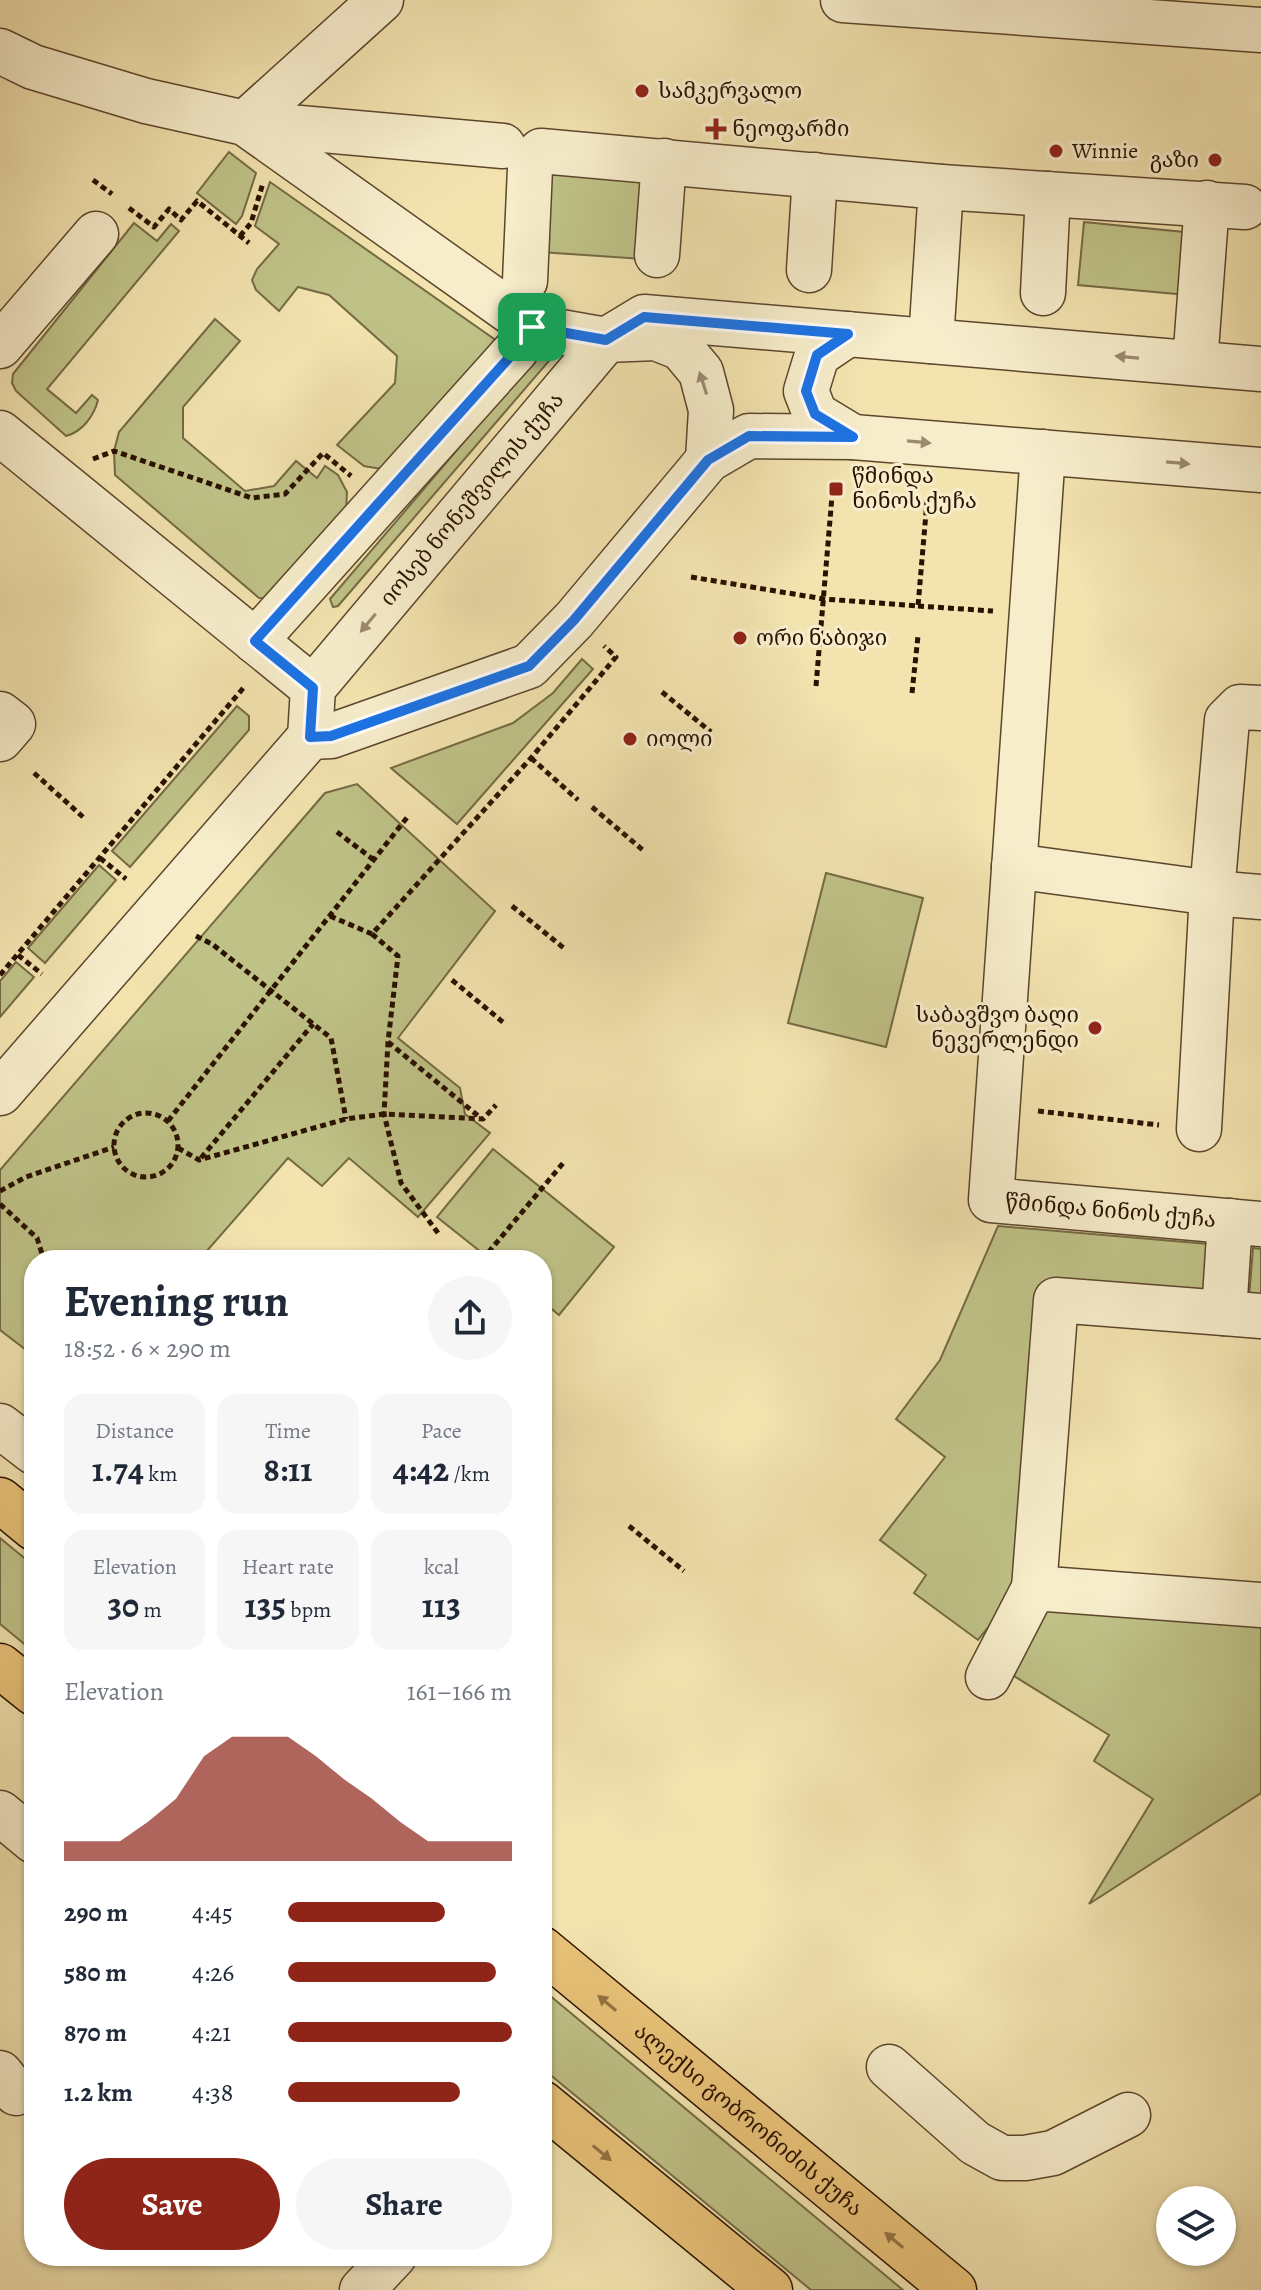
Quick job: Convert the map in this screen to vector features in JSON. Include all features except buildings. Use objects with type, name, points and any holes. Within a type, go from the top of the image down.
[{"type":"main road","points":[[0,1500],[24,1520]]},
{"type":"main road","name":"ალექსი გობრონიძის ქუჩა","points":[[552,1957],[954,2290]]},
{"type":"main road","points":[[552,2111],[770,2290]]},
{"type":"street","points":[[843,0],[1261,30]]},
{"type":"street","points":[[245,123],[363,7]]},
{"type":"street","points":[[0,51],[33,67],[146,101],[245,123],[503,146]]},
{"type":"street","points":[[245,123],[532,327],[606,340],[656,338],[681,348],[701,372],[711,410],[708,460]]},
{"type":"street","points":[[525,281],[530,168],[533,158],[541,151],[941,187],[1226,205],[1195,363]]},
{"type":"street","points":[[657,255],[664,161]]},
{"type":"street","points":[[809,270],[815,175]]},
{"type":"street","points":[[931,341],[941,187]]},
{"type":"street","points":[[1043,293],[1048,194]]},
{"type":"street","points":[[0,346],[96,234]]},
{"type":"street","name":"იოსებ ნონეშვილის ქუჩა","points":[[313,688],[606,340],[644,317],[1261,369]]},
{"type":"street","points":[[264,648],[516,350],[532,327]]},
{"type":"street","points":[[848,334],[817,355],[806,391],[815,414],[853,437]]},
{"type":"street","points":[[0,433],[313,688],[310,737],[0,1093]]},
{"type":"street","points":[[310,737],[331,736],[529,666],[574,620],[708,460],[749,436],[853,437],[1261,470]]},
{"type":"street","name":"წმინდა ნინოს ქუჩა","points":[[1043,452],[991,1200],[1246,1222]]},
{"type":"street","points":[[1199,1129],[1212,893],[1227,720],[1240,707],[1261,708]]},
{"type":"street","points":[[0,714],[13,724],[0,739]]},
{"type":"street","points":[[1014,866],[1261,897]]},
{"type":"street","points":[[988,1677],[1034,1588],[1056,1300],[1242,1314],[1246,1222]]},
{"type":"street","points":[[0,1426],[24,1444]]},
{"type":"street","points":[[1034,1588],[1261,1605]]},
{"type":"street","points":[[0,1813],[24,1833]]},
{"type":"street","points":[[889,2067],[975,2143],[1002,2158],[1053,2153],[1128,2115]]},
{"type":"street","points":[[362,2290],[385,2266]]},
{"type":"path","points":[[240,236],[251,223],[267,172]]},
{"type":"path","points":[[136,213],[154,227],[169,209],[181,220],[197,201],[249,243]]},
{"type":"path","points":[[51,475],[114,451],[252,498],[285,494],[323,453],[357,481]]},
{"type":"path","points":[[816,686],[832,496]]},
{"type":"path","points":[[918,606],[927,501]]},
{"type":"path","points":[[691,577],[824,599],[1032,614]]},
{"type":"path","points":[[912,693],[918,636]]},
{"type":"path","points":[[0,975],[100,858],[264,648]]},
{"type":"path","points":[[372,934],[531,758],[616,657]]},
{"type":"path","points":[[662,692],[711,732]]},
{"type":"path","points":[[531,758],[578,800]]},
{"type":"path","points":[[34,773],[83,817]]},
{"type":"path","points":[[592,807],[644,851]]},
{"type":"path","points":[[168,1121],[409,815]]},
{"type":"path","points":[[337,832],[374,860]]},
{"type":"path","points":[[100,858],[126,879]]},
{"type":"path","points":[[512,906],[565,949]]},
{"type":"path","points":[[330,916],[372,934],[398,956],[384,1114],[401,1183],[438,1233]]},
{"type":"path","points":[[196,936],[212,944],[272,989],[331,1038],[346,1119]]},
{"type":"path","points":[[18,954],[42,974]]},
{"type":"path","points":[[452,980],[504,1023]]},
{"type":"path","points":[[199,1160],[313,1024]]},
{"type":"path","points":[[388,1042],[483,1119]]},
{"type":"path","points":[[483,1119],[496,1105]]},
{"type":"path","points":[[997,1107],[1199,1129]]},
{"type":"path","points":[[151,1114],[168,1121],[178,1138],[176,1159],[170,1167],[151,1178],[140,1177],[122,1167],[114,1147],[119,1129],[132,1116],[151,1114]]},
{"type":"path","points":[[178,1148],[199,1160],[346,1119],[384,1114],[483,1119]]},
{"type":"path","points":[[0,1191],[26,1177],[114,1147]]},
{"type":"path","points":[[490,1250],[564,1162]]},
{"type":"path","points":[[0,1204],[37,1238],[41,1250]]},
{"type":"path","points":[[629,1526],[684,1571]]},
{"type":"green space","points":[[229,152],[256,173],[242,216],[236,224],[197,193]]},
{"type":"green space","points":[[547,163],[650,171],[643,259],[540,252]]},
{"type":"green space","points":[[270,182],[497,341],[387,470],[364,466],[337,445],[395,383],[397,356],[329,295],[298,287],[279,311],[256,290],[252,280],[257,269],[279,244],[255,226]]},
{"type":"green space","points":[[1084,222],[1194,233],[1187,295],[1078,285]]},
{"type":"green space","points":[[134,223],[157,241],[171,224],[179,231],[47,389],[76,413],[92,395],[98,400],[86,422],[66,436],[16,391],[12,383],[13,374]]},
{"type":"green space","points":[[215,319],[240,341],[183,407],[183,438],[245,491],[274,486],[296,461],[317,478],[325,466],[338,475],[347,492],[346,512],[273,599],[259,598],[115,475],[114,451],[119,432]]},
{"type":"green space","points":[[544,348],[554,355],[338,606],[333,607],[330,599]]},
{"type":"green space","points":[[582,659],[593,669],[457,824],[391,768],[513,723],[553,693]]},
{"type":"green space","points":[[237,706],[249,716],[249,730],[130,867],[112,851]]},
{"type":"green space","points":[[357,784],[495,911],[398,1038],[460,1088],[465,1114],[490,1133],[418,1217],[349,1158],[322,1186],[288,1158],[208,1250],[24,1250],[24,1348],[0,1330],[0,1170],[325,793]]},
{"type":"green space","points":[[99,865],[116,880],[45,963],[28,948]]},
{"type":"green space","points":[[826,873],[923,898],[886,1047],[788,1023]]},
{"type":"green space","points":[[16,962],[34,977],[0,1017],[0,981]]},
{"type":"green space","points":[[493,1149],[614,1247],[559,1315],[552,1309],[552,1250],[478,1250],[437,1217]]},
{"type":"green space","points":[[998,1226],[1220,1245],[1217,1296],[1039,1285],[1019,1589],[978,1640],[914,1593],[926,1575],[880,1540],[945,1457],[896,1419],[940,1360]]},
{"type":"green space","points":[[1253,1248],[1261,1249],[1261,1299],[1249,1298]]},
{"type":"green space","points":[[0,1538],[24,1558],[24,1644],[0,1624]]},
{"type":"green space","points":[[1046,1607],[1261,1622],[1261,1793],[1089,1904],[1153,1799],[1094,1761],[1109,1735],[1006,1671]]},
{"type":"green space","points":[[552,1997],[903,2290],[811,2290],[552,2076]]},
{"type":"place","name":"სამკერვალო","points":[[642,91]]},
{"type":"place","name":"ნეოფარმი","points":[[716,129]]},
{"type":"place","name":"Winnie","points":[[1056,151]]},
{"type":"place","name":"გაზი","points":[[1215,160]]},
{"type":"place","name":"წმინდა ნინოს ქუჩა","points":[[836,489]]},
{"type":"place","name":"ორი ნაბიჯი","points":[[740,638]]},
{"type":"place","name":"იოლი","points":[[630,739]]},
{"type":"place","name":"საბავშვო ბაღი ნევერლენდი","points":[[1095,1028]]},
{"type":"route","points":[[644,317],[848,334],[817,355],[806,391],[815,414],[853,437],[749,436],[708,460],[574,620],[529,666],[331,736],[310,737],[313,688],[255,641],[516,350],[532,327],[606,340],[644,317]]}]
